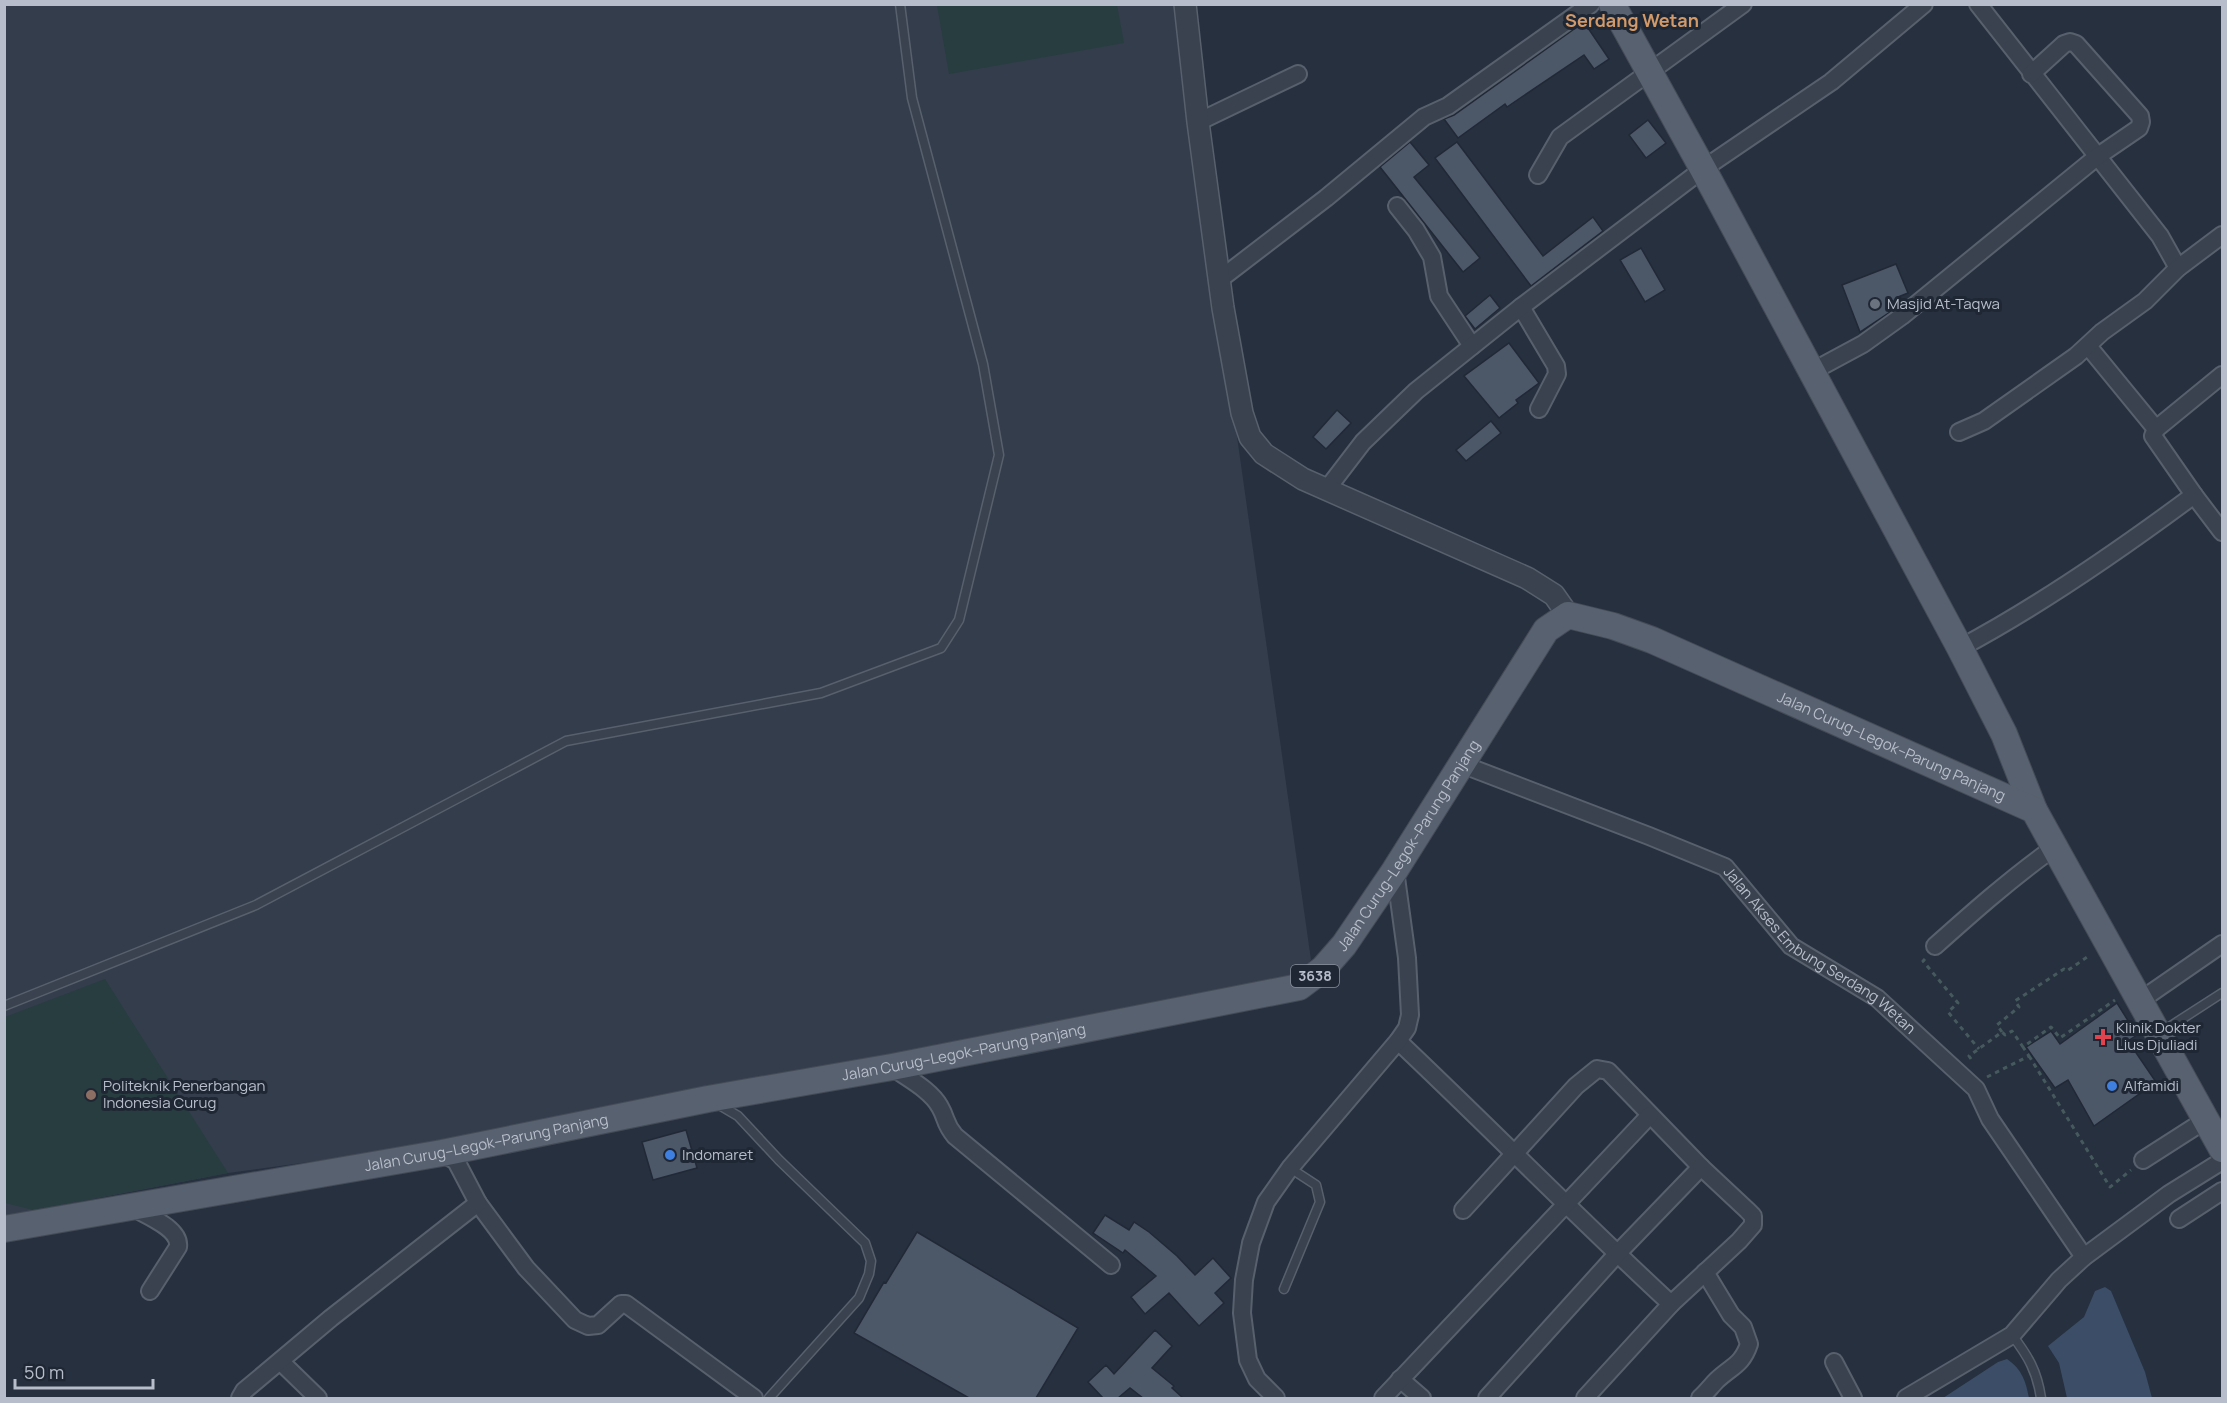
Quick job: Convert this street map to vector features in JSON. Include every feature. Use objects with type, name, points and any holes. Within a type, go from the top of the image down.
[{"type":"main road","points":[[1612,4],[1960,648],[2004,734],[2034,810],[2218,1140]]},
{"type":"main road","name":"Jalan Curug–Legok–Parung Panjang","points":[[17,1224],[442,1153],[708,1099],[892,1067],[1299,987],[1323,969],[1344,945],[1395,870],[1546,630],[1568,615],[1613,626],[1652,640],[2034,810]]},
{"type":"street","points":[[1185,4],[1219,280],[1242,413],[1250,437],[1264,454],[1327,489],[1527,578],[1554,595],[1568,615]]},
{"type":"street","points":[[1219,280],[1326,198],[1424,117],[1449,106],[1592,4]]},
{"type":"street","points":[[1538,175],[1560,137],[1743,4]]},
{"type":"street","points":[[1327,489],[1363,442],[1416,391],[1521,307],[1703,169],[1831,82],[1924,4]]},
{"type":"street","points":[[1978,4],[2160,236],[2178,268]]},
{"type":"street","points":[[1811,372],[1863,344],[1902,316],[2098,156],[2139,128],[2140,116],[2076,44],[2070,42],[2064,44],[2031,74]]},
{"type":"street","points":[[1198,122],[1298,74]]},
{"type":"street","points":[[1397,206],[1416,230],[1432,257],[1438,296],[1472,346]]},
{"type":"street","points":[[1959,432],[1984,421],[2076,357],[2102,333],[2145,301],[2178,268],[2223,235]]},
{"type":"street","points":[[1521,307],[1556,366],[1557,374],[1539,409]]},
{"type":"street","points":[[2088,346],[2156,429]]},
{"type":"street","points":[[2223,375],[2156,429],[2153,436],[2223,532]]},
{"type":"street","points":[[1960,648],[1994,630],[2151,527],[2194,495]]},
{"type":"street","name":"Jalan Akses Embung Serdang Wetan","points":[[1461,765],[1725,867],[1791,946],[1877,998],[1976,1089],[1990,1119],[2084,1257]]},
{"type":"street","points":[[1935,946],[2025,868],[2048,852],[2059,855]]},
{"type":"street","points":[[1276,1398],[1257,1379],[1248,1360],[1242,1313],[1244,1280],[1251,1243],[1266,1202],[1290,1168],[1407,1028],[1410,1015],[1407,958],[1395,870]]},
{"type":"street","points":[[2137,994],[2223,944]]},
{"type":"street","points":[[1398,1041],[1671,1304]]},
{"type":"street","points":[[892,1067],[933,1098],[940,1108],[945,1123],[955,1136],[1111,1265]]},
{"type":"street","points":[[1463,1210],[1576,1086],[1597,1070],[1608,1071],[1701,1167],[1753,1216],[1753,1225],[1749,1231],[1671,1304],[1585,1398]]},
{"type":"street","points":[[1383,1398],[1650,1115]]},
{"type":"street","points":[[2143,1160],[2218,1140]]},
{"type":"street","points":[[1908,1398],[2012,1335],[2059,1280],[2084,1257],[2169,1194],[2218,1140]]},
{"type":"street","points":[[442,1153],[456,1161],[478,1203],[525,1268],[575,1320],[588,1326],[598,1325],[621,1304],[626,1304],[754,1398]]},
{"type":"street","points":[[1487,1398],[1617,1254],[1701,1167]]},
{"type":"street","points":[[2179,1219],[2223,1191]]},
{"type":"street","points":[[240,1398],[244,1391],[331,1318],[478,1203]]},
{"type":"street","points":[[129,1206],[174,1231],[178,1242],[178,1247],[150,1291]]},
{"type":"street","points":[[1700,1398],[1745,1356],[1749,1344],[1743,1327],[1731,1315],[1705,1272]]},
{"type":"street","points":[[281,1362],[318,1398]]},
{"type":"street","points":[[1834,1362],[1853,1398]]},
{"type":"street","points":[[1400,1379],[1422,1398]]},
{"type":"lane","points":[[4,1006],[256,905],[566,741],[821,693],[941,648],[959,620],[999,455],[983,364],[912,98],[900,4]]},
{"type":"lane","points":[[2159,1034],[2223,993]]},
{"type":"lane","points":[[708,1099],[738,1116],[779,1160],[865,1243],[871,1261],[869,1274],[859,1298],[769,1398]]},
{"type":"lane","points":[[1284,1289],[1320,1202],[1316,1185],[1290,1168]]},
{"type":"lane","points":[[2012,1335],[2027,1355],[2038,1378],[2041,1398]]},
{"type":"path","points":[[2108,942],[2067,971],[2064,969],[2015,1000],[2019,1007],[1997,1025],[2005,1035],[2012,1031],[2110,1187],[2143,1160]]},
{"type":"path","points":[[1935,946],[1923,961],[1958,1003],[1948,1012],[1978,1049]]},
{"type":"path","points":[[2023,1047],[2051,1027],[2060,1038],[2137,994]]},
{"type":"path","points":[[1974,1063],[1969,1056],[2002,1032]]},
{"type":"path","points":[[1976,1089],[1984,1086],[1985,1077],[2029,1056]]},
{"type":"shaded area","points":[[5,5],[1176,5],[1311,960],[1283,987],[353,1156],[228,1173],[5,1216]]},
{"type":"shaded area","points":[[2105,1287],[2111,1291],[2145,1372],[2152,1398],[2067,1398],[2059,1363],[2048,1346],[2084,1317],[2095,1291]]},
{"type":"shaded area","points":[[2007,1359],[2022,1376],[2029,1398],[1943,1398],[1998,1362]]},
{"type":"green space","points":[[937,5],[1117,5],[1124,43],[949,74]]},
{"type":"green space","name":"Politeknik Penerbangan Indonesia Curug","points":[[105,979],[228,1173],[33,1210],[5,1203],[5,1017]]},
{"type":"building","points":[[1584,22],[1609,59],[1594,69],[1584,55],[1507,107],[1505,104],[1458,138],[1444,119],[1454,115]]},
{"type":"building","points":[[1648,120],[1666,143],[1646,158],[1629,135]]},
{"type":"building","points":[[1410,142],[1429,165],[1414,177],[1480,258],[1463,272],[1380,167]]},
{"type":"building","points":[[1457,142],[1543,256],[1593,217],[1603,231],[1531,286],[1435,158]]},
{"type":"building","points":[[1641,248],[1665,290],[1645,302],[1620,260]]},
{"type":"building","name":"Masjid At-Taqwa","points":[[1896,264],[1908,293],[1898,297],[1900,304],[1896,308],[1860,332],[1842,285]]},
{"type":"building","points":[[1490,295],[1500,308],[1475,329],[1465,316]]},
{"type":"building","points":[[1509,343],[1539,383],[1516,400],[1518,403],[1499,418],[1464,376]]},
{"type":"building","points":[[1337,410],[1351,423],[1326,449],[1313,437]]},
{"type":"building","points":[[1491,421],[1501,433],[1466,461],[1456,450]]},
{"type":"building","points":[[2117,1003],[2137,1035],[2128,1041],[2156,1082],[2094,1126],[2068,1080],[2055,1088],[2026,1047],[2051,1031],[2060,1044]]},
{"type":"building","name":"Indomaret","points":[[686,1130],[697,1168],[653,1180],[642,1142]]},
{"type":"building","points":[[1105,1215],[1129,1230],[1134,1222],[1149,1232],[1195,1275],[1213,1258],[1231,1278],[1215,1293],[1224,1303],[1199,1326],[1169,1293],[1145,1314],[1131,1297],[1156,1276],[1125,1250],[1123,1253],[1093,1233]]},
{"type":"building","points":[[917,1232],[1078,1328],[1036,1398],[969,1398],[854,1333]]},
{"type":"building","points":[[1155,1330],[1172,1346],[1152,1368],[1174,1386],[1172,1388],[1183,1398],[1143,1398],[1130,1388],[1118,1398],[1103,1398],[1088,1382],[1106,1365],[1114,1374]]},
{"type":"place","name":"Masjid At-Taqwa","points":[[1875,304]]},
{"type":"place","name":"Klinik Dokter Lius Djuliadi","points":[[2103,1037]]},
{"type":"place","name":"Alfamidi","points":[[2112,1086]]},
{"type":"place","name":"Politeknik Penerbangan Indonesia Curug","points":[[91,1095]]},
{"type":"place","name":"Indomaret","points":[[670,1155]]},
{"type":"district","name":"Serdang Wetan","points":[[1632,21]]}]
